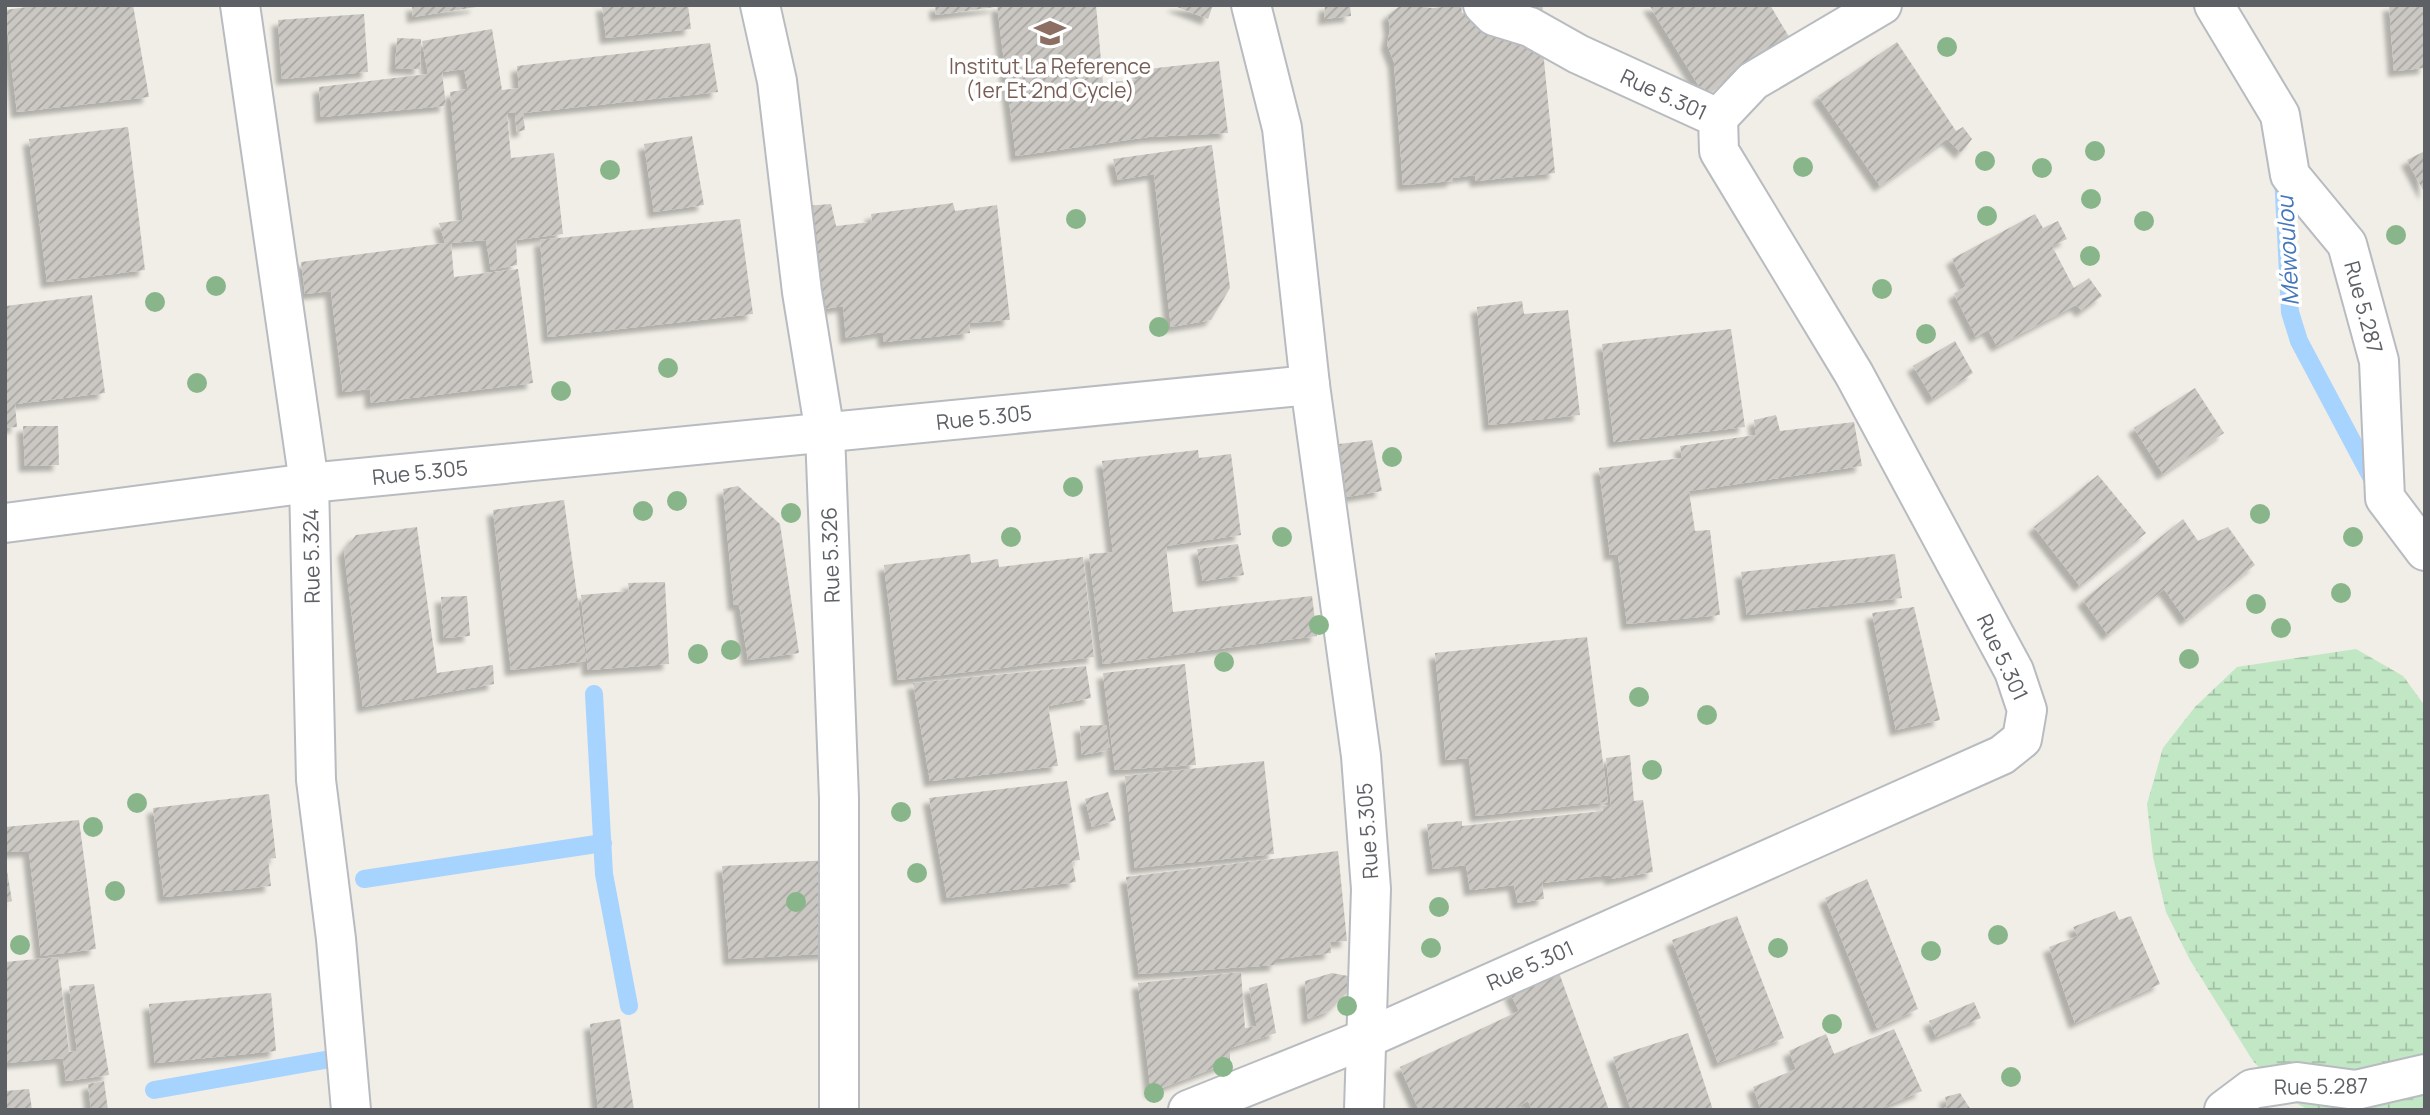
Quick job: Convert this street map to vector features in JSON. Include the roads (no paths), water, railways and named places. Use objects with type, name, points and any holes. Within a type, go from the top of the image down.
[{"type":"street","name":"Rue 5.324","points":[[240,5],[309,483],[316,780],[336,939],[351,1110]]},
{"type":"street","name":"Rue 5.326","points":[[760,5],[777,81],[802,292],[825,433],[839,798],[839,1110]]},
{"type":"street","points":[[1251,5],[1282,128],[1310,385]]},
{"type":"street","name":"Rue 5.301","points":[[1188,1110],[1365,1039],[2002,755],[2022,739],[2027,710],[2014,671],[1854,374],[1719,151],[1718,118],[1578,54],[1530,27],[1494,16],[1483,5]]},
{"type":"street","points":[[1718,118],[1753,80],[1882,5]]},
{"type":"street","name":"Rue 5.287","points":[[2214,5],[2280,115],[2290,175],[2347,244],[2379,361],[2385,498],[2425,551]]},
{"type":"street","name":"Rue 5.305","points":[[5,523],[309,483],[1310,385],[1361,757],[1371,889],[1364,1110]]},
{"type":"street","name":"Rue 5.287","points":[[2224,1110],[2252,1089],[2297,1082],[2356,1090],[2425,1074]]},
{"type":"waterway","name":"Méwoulou","points":[[2283,175],[2290,312],[2299,341],[2376,486]]},
{"type":"waterway","points":[[594,694],[604,874],[629,1006]]},
{"type":"waterway","points":[[364,879],[603,843]]},
{"type":"waterway","points":[[154,1090],[336,1058]]},
{"type":"place","name":"Institut La Reference (1er Et 2nd Cycle)","points":[[1050,33]]}]
